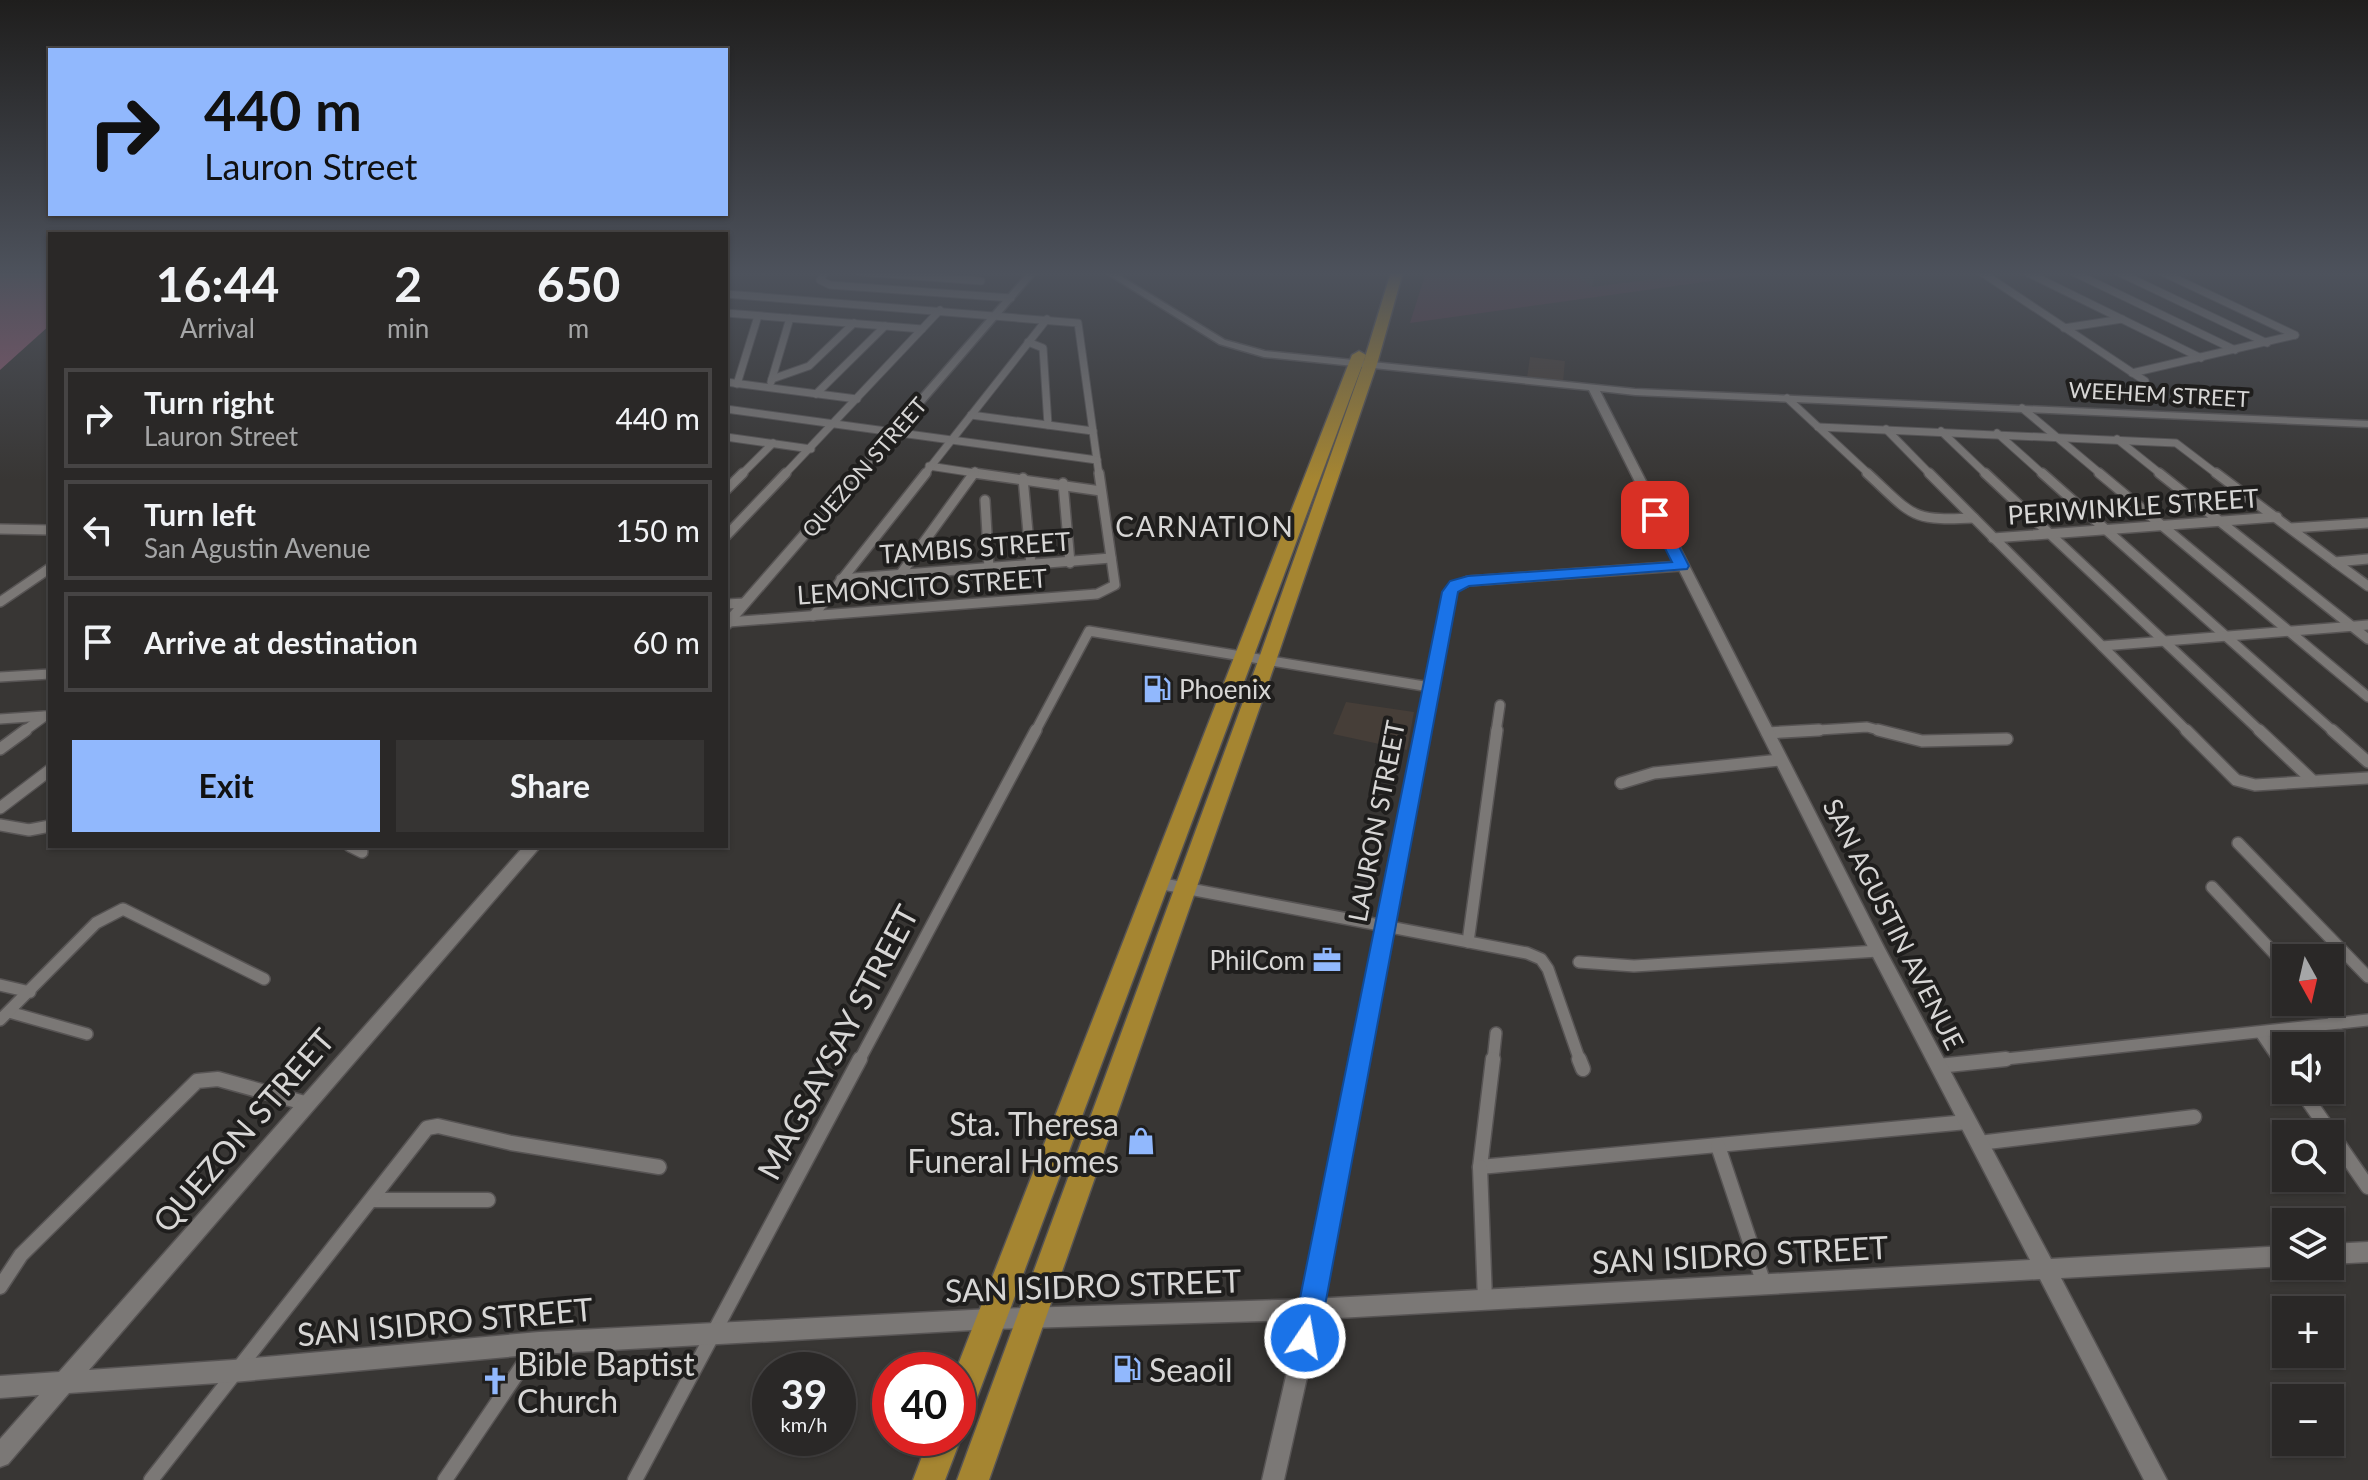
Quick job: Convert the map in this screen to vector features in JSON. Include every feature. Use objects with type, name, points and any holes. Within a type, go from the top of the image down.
[{"type":"highway","points":[[976,1359],[1156,882],[1243,690],[1373,341]]},
{"type":"highway","points":[[973,1480],[1185,889],[1243,690]]},
{"type":"highway","points":[[1067,1117],[1100,1126]]},
{"type":"highway","points":[[929,1480],[938,1456]]},
{"type":"street","points":[[737,384],[750,341]]},
{"type":"street","points":[[771,383],[783,341]]},
{"type":"street","points":[[771,383],[804,372],[836,341]]},
{"type":"street","points":[[816,394],[870,341]]},
{"type":"street","points":[[728,534],[911,341]]},
{"type":"street","name":"QUEZON STREET","points":[[728,624],[974,341]]},
{"type":"street","points":[[1081,341],[1111,558]]},
{"type":"street","name":"WEEHEM STREET","points":[[1220,341],[1264,354],[1593,388],[2368,424]]},
{"type":"street","points":[[2084,341],[2145,381]]},
{"type":"street","points":[[2168,341],[2201,358]]},
{"type":"street","points":[[2216,341],[2235,350]]},
{"type":"street","points":[[2263,341],[2267,343]]},
{"type":"street","points":[[2132,373],[2274,341]]},
{"type":"street","points":[[813,616],[1028,342],[1043,348],[1048,425]]},
{"type":"street","points":[[728,382],[771,383],[816,394],[857,399]]},
{"type":"street","name":"SAN AGUSTIN AVENUE","points":[[1593,388],[1878,951],[2156,1480]]},
{"type":"street","points":[[1787,398],[1918,517],[1974,518]]},
{"type":"street","points":[[2022,408],[2368,697]]},
{"type":"street","points":[[728,409],[1097,460]]},
{"type":"street","points":[[971,415],[1093,431]]},
{"type":"street","points":[[1818,427],[2117,439],[2182,446],[2368,586]]},
{"type":"street","points":[[1886,429],[2241,783],[2368,778]]},
{"type":"street","points":[[1941,431],[2313,781]]},
{"type":"street","points":[[1997,433],[2368,762]]},
{"type":"street","points":[[728,437],[811,449]]},
{"type":"street","points":[[2117,439],[2368,639]]},
{"type":"street","points":[[728,488],[773,443]]},
{"type":"street","points":[[929,466],[1063,483],[1101,491]]},
{"type":"street","points":[[900,575],[975,471]]},
{"type":"street","points":[[1023,478],[1031,565]]},
{"type":"street","points":[[1063,483],[1070,563]]},
{"type":"street","points":[[985,500],[989,568]]},
{"type":"street","name":"PERIWINKLE STREET","points":[[1993,538],[2277,517]]},
{"type":"street","points":[[2291,528],[2368,523]]},
{"type":"street","points":[[0,529],[48,530]]},
{"type":"street","name":"TAMBIS STREET","points":[[841,579],[1111,558]]},
{"type":"street","name":"LEMONCITO STREET","points":[[728,624],[1097,594],[1115,585],[1111,558]]},
{"type":"street","points":[[2335,562],[2368,559]]},
{"type":"street","name":"LAURON STREET","points":[[1273,1480],[1312,1309],[1450,592],[1455,585],[1681,566]]},
{"type":"street","points":[[0,602],[48,569]]},
{"type":"street","points":[[728,604],[745,603]]},
{"type":"street","points":[[2102,646],[2368,625]]},
{"type":"street","name":"MAGSAYSAY STREET","points":[[635,1480],[1089,631],[1255,659]]},
{"type":"street","points":[[1255,659],[1430,687]]},
{"type":"street","points":[[0,677],[48,674]]},
{"type":"street","points":[[1468,942],[1500,705]]},
{"type":"street","points":[[0,719],[48,716]]},
{"type":"street","points":[[0,749],[48,716]]},
{"type":"street","points":[[1767,733],[1867,727],[1922,741],[2007,739]]},
{"type":"street","points":[[1621,783],[1654,773],[1780,760]]},
{"type":"street","points":[[0,808],[48,772]]},
{"type":"street","points":[[0,825],[29,830],[48,826]]},
{"type":"street","points":[[2238,843],[2368,977]]},
{"type":"street","points":[[354,848],[362,852]]},
{"type":"street","name":"QUEZON STREET","points":[[0,1456],[531,848]]},
{"type":"street","points":[[1156,882],[1541,959],[1548,969],[1583,1069]]},
{"type":"street","points":[[2212,887],[2272,951]]},
{"type":"street","points":[[4,1016],[96,923],[123,909],[264,979]]},
{"type":"street","points":[[1579,962],[1634,966],[1878,951]]},
{"type":"street","points":[[0,985],[30,992]]},
{"type":"street","points":[[4,1016],[87,1034]]},
{"type":"street","points":[[2333,1016],[2340,1023]]},
{"type":"street","points":[[1938,1066],[2367,1021]]},
{"type":"street","points":[[1485,1300],[1480,1167],[1496,1033]]},
{"type":"street","points":[[2261,1033],[2272,1049]]},
{"type":"street","points":[[0,1287],[21,1255],[197,1081],[218,1079],[308,1104]]},
{"type":"street","points":[[2311,1104],[2368,1187]]},
{"type":"street","points":[[1979,1143],[2194,1117]]},
{"type":"street","points":[[1480,1167],[1967,1122]]},
{"type":"street","points":[[151,1480],[233,1371],[372,1200],[421,1134],[438,1126],[511,1143],[659,1167]]},
{"type":"street","points":[[1718,1146],[1764,1284]]},
{"type":"street","points":[[372,1200],[488,1200]]},
{"type":"street","points":[[2344,1253],[2368,1252]]},
{"type":"street","name":"SAN ISIDRO STREET","points":[[0,1387],[233,1371],[539,1343],[991,1319],[1312,1309],[2272,1257]]},
{"type":"street","points":[[445,1480],[539,1343]]},
{"type":"shaded area","points":[[0,341],[32,341],[0,370]]},
{"type":"shaded area","points":[[1530,357],[1565,361],[1563,382],[1527,378]]},
{"type":"shaded area","points":[[1346,702],[1414,712],[1407,750],[1333,734]]},
{"type":"place","name":"Phoenix","points":[[1157,689]]},
{"type":"place","name":"PhilCom","points":[[1327,960]]},
{"type":"place","name":"Sta. Theresa Funeral Homes","points":[[1141,1141]]},
{"type":"place","name":"Seaoil","points":[[1127,1369]]},
{"type":"place","name":"Bible Baptist Church","points":[[495,1381]]},
{"type":"district","name":"CARNATION","points":[[1205,526]]},
{"type":"route","points":[[1305,1338],[1450,592],[1455,585],[1468,581],[1681,566],[1655,515]]}]
